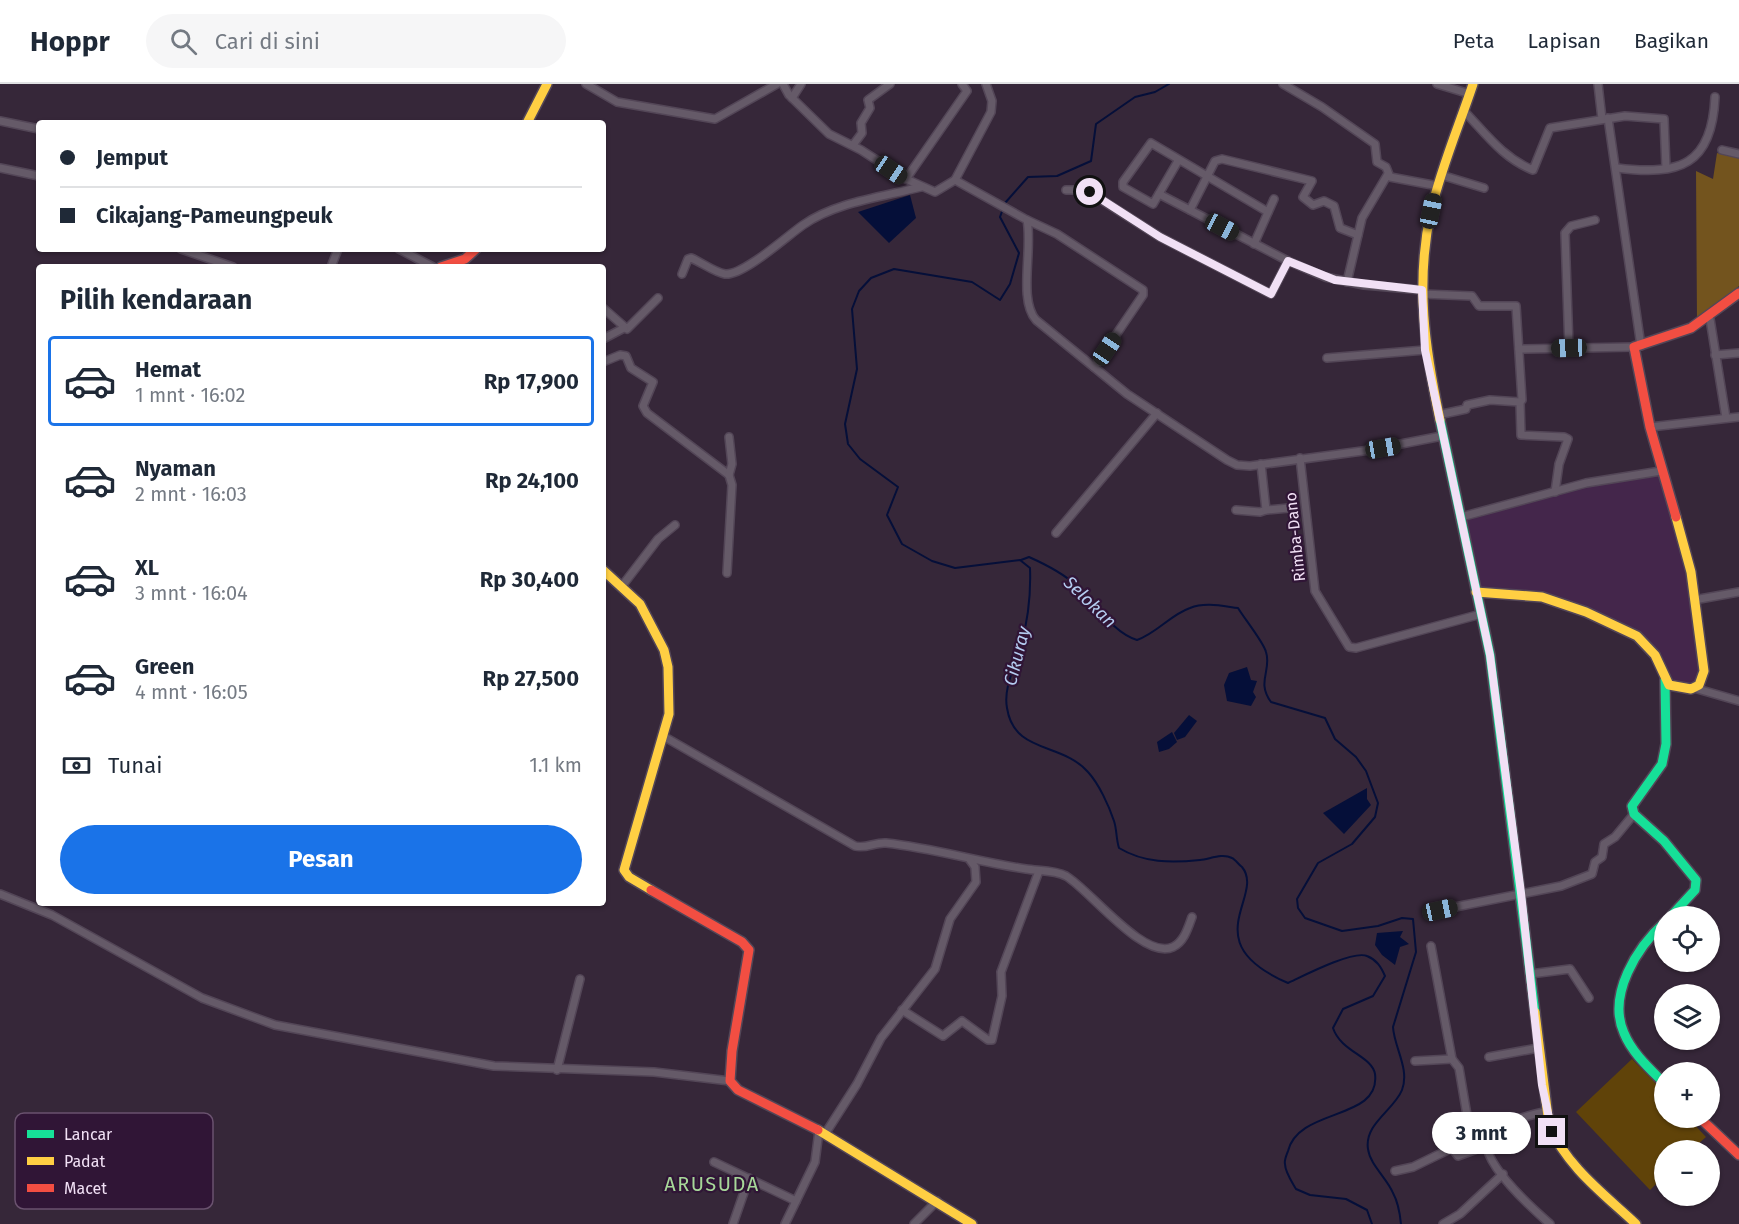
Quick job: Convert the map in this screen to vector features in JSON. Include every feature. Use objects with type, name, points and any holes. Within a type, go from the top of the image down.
[{"type":"street","points":[[529,120],[547,84]]},
{"type":"street","points":[[586,84],[613,101],[715,119],[777,84]]},
{"type":"street","points":[[783,84],[792,98],[829,134],[853,145],[906,179],[935,192],[955,180],[993,108],[986,84]]},
{"type":"street","points":[[792,98],[801,84]]},
{"type":"street","points":[[853,145],[862,131],[861,123],[870,108],[868,100],[890,84]]},
{"type":"street","points":[[1283,84],[1296,86],[1375,144],[1377,162],[1386,167],[1388,174],[1394,178],[1438,186]]},
{"type":"street","points":[[1437,84],[1472,89],[1441,176],[1428,228],[1422,292],[1425,350],[1481,614],[1498,713],[1546,1111],[1554,1139],[1565,1154],[1636,1224]]},
{"type":"street","points":[[1598,84],[1617,168],[1637,346],[1650,427],[1691,572],[1704,671],[1699,685],[1695,688]]},
{"type":"street","points":[[906,179],[953,113],[966,91],[965,85]]},
{"type":"street","points":[[1617,168],[1666,168],[1689,162],[1700,153],[1714,124],[1715,97]]},
{"type":"street","points":[[1464,111],[1497,149],[1518,164],[1533,170],[1550,128],[1632,116],[1665,120],[1666,168]]},
{"type":"street","points":[[0,121],[36,128]]},
{"type":"street","points":[[1178,161],[1151,204],[1124,189],[1123,182],[1148,143],[1268,212]]},
{"type":"street","points":[[1722,150],[1739,154]]},
{"type":"street","points":[[1190,210],[1215,161],[1222,159],[1312,181],[1303,197],[1313,205],[1324,201],[1335,206],[1340,228],[1358,235]]},
{"type":"street","points":[[0,168],[36,175]]},
{"type":"street","points":[[1347,282],[1365,212],[1388,174]]},
{"type":"street","points":[[1441,176],[1484,188]]},
{"type":"street","points":[[955,180],[1009,212],[1057,234],[1143,290],[1143,295],[1095,368]]},
{"type":"street","points":[[682,274],[688,259],[691,258],[723,273],[731,272],[749,264],[813,218],[828,211],[921,187]]},
{"type":"street","points":[[1066,190],[1075,188],[1086,190],[1153,232],[1271,294],[1288,261]]},
{"type":"street","points":[[1159,194],[1254,244],[1325,277],[1422,292],[1472,296],[1479,306],[1515,306],[1522,400],[1520,402],[1521,435],[1564,437],[1568,440],[1559,464],[1555,492]]},
{"type":"street","points":[[1254,244],[1274,199]]},
{"type":"street","points":[[1027,220],[1030,236],[1027,295],[1029,312],[1127,394],[1237,465],[1370,450],[1442,436]]},
{"type":"street","points":[[1569,348],[1565,233],[1571,226],[1595,220]]},
{"type":"street","points":[[190,252],[224,264]]},
{"type":"street","points":[[405,252],[427,264]]},
{"type":"street","points":[[450,264],[465,259],[473,252]]},
{"type":"street","points":[[1519,349],[1637,346],[1679,335],[1710,319],[1739,293]]},
{"type":"street","points":[[606,337],[624,328],[627,329],[658,298]]},
{"type":"street","points":[[606,312],[624,328]]},
{"type":"street","points":[[1710,319],[1726,418]]},
{"type":"street","points":[[1327,358],[1425,350]]},
{"type":"street","points":[[1715,355],[1739,353]]},
{"type":"street","points":[[606,361],[620,355],[626,356],[631,368],[653,382],[644,409],[663,427],[729,475]]},
{"type":"street","points":[[1438,415],[1466,409],[1467,405],[1479,401],[1520,402]]},
{"type":"street","points":[[1056,533],[1157,413]]},
{"type":"street","points":[[1650,427],[1739,417]]},
{"type":"street","points":[[727,573],[732,485],[729,475],[732,464],[729,437]]},
{"type":"street","name":"Rimba-Dano","points":[[1300,458],[1315,591],[1349,647],[1356,648],[1481,614]]},
{"type":"street","points":[[1261,464],[1266,510]]},
{"type":"street","points":[[1461,517],[1586,483],[1661,471]]},
{"type":"street","points":[[1236,510],[1260,512],[1289,508]]},
{"type":"street","points":[[622,586],[658,539],[675,525]]},
{"type":"street","points":[[606,573],[640,604],[666,655],[670,703],[663,736],[624,870],[629,877],[742,942],[749,950],[732,1052],[730,1082]]},
{"type":"street","points":[[1476,592],[1542,597],[1586,612],[1637,636],[1655,655],[1665,680],[1662,694],[1665,756],[1661,768],[1651,783],[1634,801],[1635,813],[1664,841],[1695,880],[1695,890],[1680,906]]},
{"type":"street","points":[[1694,600],[1739,592]]},
{"type":"street","points":[[1665,680],[1678,687],[1695,688],[1739,701]]},
{"type":"street","points":[[663,736],[855,846],[883,843],[1065,875],[1133,934],[1158,948],[1171,948],[1178,944],[1192,917]]},
{"type":"street","points":[[1440,910],[1561,886],[1592,874],[1594,862],[1602,857],[1604,844],[1615,837],[1635,813]]},
{"type":"street","points":[[785,1224],[815,1162],[822,1133],[857,1084],[879,1042],[935,969],[950,919],[976,882],[977,873],[970,860]]},
{"type":"street","points":[[902,1010],[943,1036],[962,1021],[988,1040],[993,1039],[1002,996],[1001,972],[1039,871]]},
{"type":"street","points":[[0,894],[52,915],[202,998],[275,1025],[494,1066],[654,1072],[730,1082],[738,1090],[822,1133],[972,1224]]},
{"type":"street","points":[[1654,933],[1634,953],[1628,964],[1619,1014],[1622,1026],[1632,1045],[1654,1073]]},
{"type":"street","points":[[1431,946],[1452,1059],[1459,1068],[1468,1121],[1491,1132]]},
{"type":"street","points":[[1530,974],[1570,969],[1589,998]]},
{"type":"street","points":[[557,1070],[580,979]]},
{"type":"street","points":[[1489,1057],[1538,1048]]},
{"type":"street","points":[[1415,1061],[1452,1059]]},
{"type":"street","points":[[1395,1171],[1413,1167],[1452,1148],[1458,1156],[1485,1146],[1491,1132],[1546,1111]]},
{"type":"street","points":[[1711,1128],[1739,1155]]},
{"type":"street","points":[[1485,1146],[1492,1161],[1550,1224]]},
{"type":"street","points":[[714,1162],[796,1201]]},
{"type":"street","points":[[1443,1224],[1460,1214],[1503,1174]]},
{"type":"street","points":[[733,1224],[749,1178]]},
{"type":"street","points":[[914,1224],[937,1201]]},
{"type":"shaded area","points":[[1717,153],[1739,158],[1739,286],[1697,321],[1696,171],[1713,179]]},
{"type":"shaded area","points":[[910,195],[916,218],[889,243],[858,212]]},
{"type":"shaded area","points":[[1661,471],[1691,572],[1704,671],[1699,685],[1678,687],[1660,671],[1637,636],[1542,597],[1476,592],[1461,517],[1586,483]]},
{"type":"shaded area","points":[[1247,667],[1251,680],[1257,681],[1253,692],[1256,697],[1251,706],[1227,701],[1224,685],[1229,673]]},
{"type":"shaded area","points":[[1189,715],[1197,721],[1185,737],[1177,740],[1174,733]]},
{"type":"shaded area","points":[[1172,732],[1177,742],[1169,749],[1159,752],[1157,742]]},
{"type":"shaded area","points":[[1367,788],[1367,799],[1371,805],[1344,834],[1323,813]]},
{"type":"shaded area","points":[[1403,931],[1400,937],[1409,944],[1400,947],[1395,965],[1382,955],[1375,945],[1377,933]]},
{"type":"shaded area","points":[[1632,1059],[1654,1082],[1654,1128],[1697,1128],[1706,1137],[1703,1140],[1654,1140],[1654,1186],[1650,1190],[1576,1112]]},
{"type":"waterway","name":"Cikuray","points":[[1169,84],[1155,92],[1135,97],[1096,124],[1091,161],[1057,176],[1028,177],[1005,203],[1000,217],[1019,253],[1010,284],[1000,300],[972,282],[894,269],[871,278],[859,291],[852,309],[857,369],[845,424],[848,444],[860,459],[898,487],[887,515],[902,544],[932,561],[955,568],[1020,560],[1030,568],[1026,626],[1006,700],[1011,723],[1029,741],[1065,756],[1088,772],[1100,789],[1109,809],[1115,824],[1119,848],[1138,857],[1158,861],[1189,861],[1224,856],[1234,860],[1242,867],[1247,879],[1246,892],[1238,920],[1238,936],[1244,952],[1260,967],[1288,983],[1328,965],[1360,955],[1367,956],[1380,967],[1385,976],[1373,996],[1343,1009],[1333,1028],[1343,1043],[1373,1068],[1375,1074],[1373,1089],[1365,1100],[1353,1107],[1307,1127],[1295,1137],[1285,1159],[1287,1174],[1296,1189],[1310,1195],[1346,1199],[1367,1210],[1372,1224]]},
{"type":"waterway","name":"Selokan","points":[[1021,560],[1029,557],[1066,577],[1112,624],[1137,640],[1176,615],[1196,606],[1238,608],[1266,652],[1267,665],[1264,682],[1271,702],[1325,718],[1335,739],[1356,757],[1366,771],[1378,803],[1375,817],[1352,844],[1318,863],[1297,899],[1298,908],[1305,918],[1342,931],[1378,926],[1402,918],[1413,919],[1416,952],[1393,1027],[1403,1066],[1404,1082],[1398,1097],[1370,1132],[1368,1140],[1369,1155],[1390,1187],[1396,1200],[1401,1224]]},
{"type":"traffic: fast","points":[[1440,420],[1490,655],[1535,1012]]},
{"type":"traffic: fast","points":[[1665,680],[1666,744],[1662,764],[1632,806],[1634,814],[1664,841],[1696,880],[1695,890],[1680,906]]},
{"type":"traffic: fast","points":[[1654,933],[1635,958],[1622,988],[1619,1003],[1620,1018],[1627,1040],[1654,1073]]},
{"type":"traffic: slow","points":[[529,120],[547,84]]},
{"type":"traffic: slow","points":[[1440,420],[1426,342],[1423,290],[1426,238],[1435,195],[1473,84]]},
{"type":"traffic: slow","points":[[1476,592],[1542,597],[1586,612],[1637,636],[1655,655],[1669,685],[1691,689],[1699,685],[1704,671],[1691,572],[1676,517]]},
{"type":"traffic: slow","points":[[606,573],[640,604],[664,650],[668,667],[669,714],[624,870],[629,877],[651,890]]},
{"type":"traffic: slow","points":[[1535,1012],[1549,1125],[1576,1167],[1636,1224]]},
{"type":"traffic: slow","points":[[818,1130],[972,1224]]},
{"type":"traffic: jam","points":[[450,264],[465,259],[473,252]]},
{"type":"traffic: jam","points":[[1676,517],[1650,427],[1634,347],[1691,328],[1739,293]]},
{"type":"traffic: jam","points":[[651,890],[742,942],[749,950],[732,1051],[730,1081],[738,1090],[818,1130]]},
{"type":"traffic: jam","points":[[1711,1128],[1739,1155]]},
{"type":"district","name":"ARUSUDA","points":[[712,1184]]},
{"type":"route","points":[[1090,192],[1110,207],[1160,237],[1272,295],[1288,261],[1335,280],[1422,290],[1425,350],[1490,655],[1521,893],[1542,1085],[1552,1132]]}]
